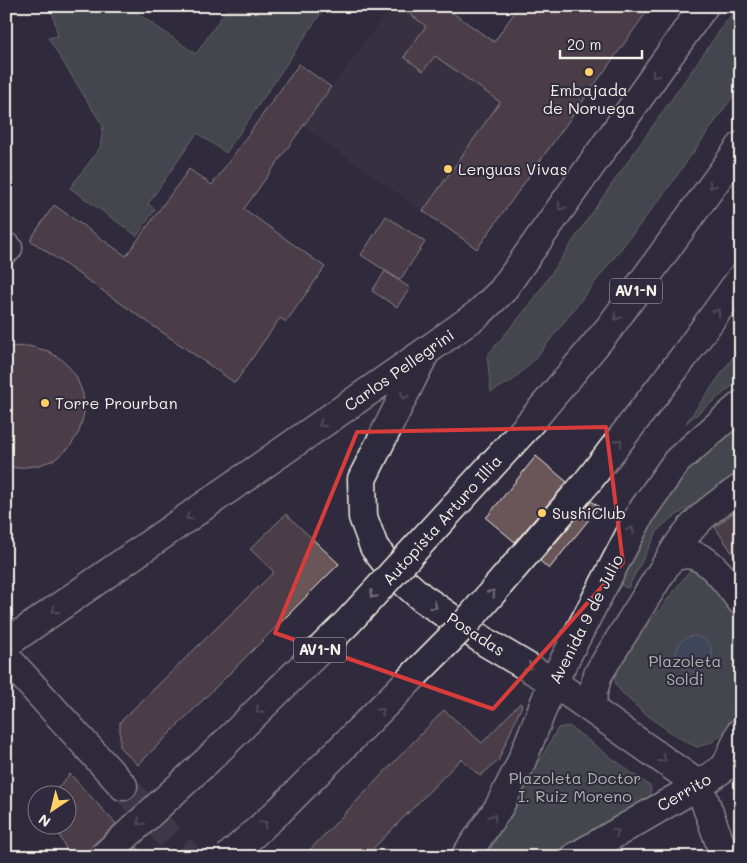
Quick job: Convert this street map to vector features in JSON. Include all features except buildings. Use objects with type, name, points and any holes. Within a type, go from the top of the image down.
[{"type":"main road","name":"Carlos Pellegrini","points":[[6,644],[478,314],[502,291],[704,6]]},
{"type":"main road","name":"Autopista Arturo Illia","points":[[102,857],[214,753],[347,623],[524,430],[610,327],[741,146]]},
{"type":"main road","points":[[228,857],[350,741],[466,623],[589,480],[684,358],[741,278]]},
{"type":"main road","name":"Posadas","points":[[425,352],[362,479],[361,506],[368,533],[382,559],[406,585],[487,643],[553,682],[700,785]]},
{"type":"main road","name":"Avenida 9 de Julio","points":[[465,857],[499,808],[520,765],[553,682],[642,510],[677,461],[741,405]]},
{"type":"main road","points":[[592,709],[593,692],[598,674],[668,560],[700,517],[741,488]]},
{"type":"main road","points":[[668,560],[682,554],[698,557],[724,578],[741,601]]},
{"type":"main road","points":[[6,657],[123,786]]},
{"type":"main road","points":[[734,761],[741,732]]},
{"type":"main road","name":"Cerrito","points":[[575,857],[700,785],[734,761]]},
{"type":"main road","points":[[700,785],[725,857]]},
{"type":"highlighted area","points":[[606,427],[623,563],[493,709],[275,633],[357,432]]},
{"type":"shaded area","name":"Lenguas Vivas","points":[[391,6],[443,6],[581,103],[477,249],[303,127]]},
{"type":"green space","points":[[51,6],[127,6],[196,54],[229,6],[311,6],[321,13],[226,153],[197,133],[148,204],[155,209],[137,236],[70,188],[100,148],[103,126],[48,38],[58,36]]},
{"type":"green space","points":[[735,9],[741,13],[741,85],[666,191],[536,358],[512,381],[491,392],[487,356],[532,302],[598,204]]},
{"type":"green space","points":[[741,346],[741,379],[686,423]]},
{"type":"green space","points":[[741,418],[741,474],[669,520],[658,530],[628,588],[621,585],[642,537],[675,482]]},
{"type":"green space","name":"Plazoleta Soldi","points":[[691,569],[710,574],[741,621],[741,692],[725,731],[712,742],[698,747],[680,738],[653,720],[620,691],[615,678],[619,662]]},
{"type":"green space","name":"Plazoleta Doctor I. Ruiz Moreno","points":[[569,726],[651,787],[650,796],[545,857],[486,857],[558,728]]},
{"type":"water","points":[[694,636],[706,642],[712,654],[706,666],[694,672],[682,666],[676,654],[682,642]]},
{"type":"tunnel","points":[[123,786],[188,857]]},
{"type":"place","name":"Embajada de Noruega","points":[[589,72]]},
{"type":"place","name":"Lenguas Vivas","points":[[448,169]]},
{"type":"place","name":"Torre Prourban","points":[[45,403]]},
{"type":"place","name":"SushiClub","points":[[542,513]]}]
